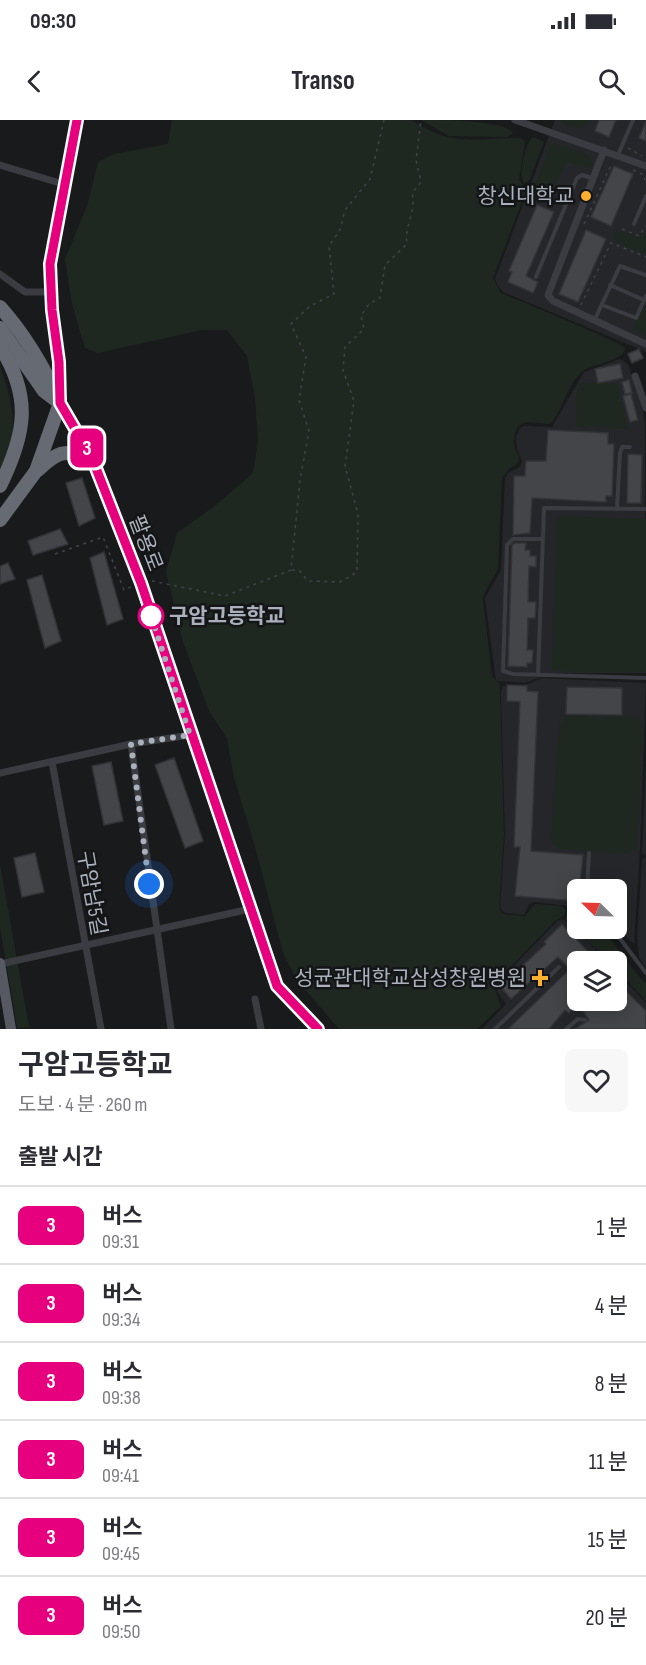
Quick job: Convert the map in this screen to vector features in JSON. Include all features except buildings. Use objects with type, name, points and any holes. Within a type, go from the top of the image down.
[{"type":"highway","points":[[0,307],[19,328],[45,369],[60,403],[36,471]]},
{"type":"highway","points":[[0,328],[44,391],[60,403]]},
{"type":"highway","points":[[0,345],[13,367],[21,390],[23,412],[20,440],[2,482]]},
{"type":"highway","points":[[0,520],[36,471],[54,455],[69,452],[92,458]]},
{"type":"main road","name":"팔용로","points":[[77,120],[63,184],[50,264],[59,362],[60,403],[92,458],[141,583],[190,735],[277,986],[318,1029]]},
{"type":"main road","points":[[0,964],[10,1029]]},
{"type":"street","points":[[515,120],[604,150],[617,159],[646,166]]},
{"type":"street","points":[[604,150],[548,291],[553,301],[646,344]]},
{"type":"street","points":[[0,165],[63,184]]},
{"type":"street","points":[[0,274],[25,292],[51,292]]},
{"type":"street","points":[[635,376],[646,408]]},
{"type":"street","points":[[0,773],[131,744],[190,735]]},
{"type":"street","points":[[131,744],[171,1029]]},
{"type":"street","name":"구암남5길","points":[[52,762],[101,1029]]},
{"type":"street","points":[[0,964],[250,909]]},
{"type":"street","points":[[255,999],[261,1029]]},
{"type":"lane","points":[[617,159],[633,120]]},
{"type":"lane","points":[[536,277],[577,178],[582,175],[593,178]]},
{"type":"lane","points":[[634,224],[646,196]]},
{"type":"lane","points":[[594,321],[620,266],[646,275]]},
{"type":"lane","points":[[602,304],[633,318],[637,316],[645,298],[610,285]]},
{"type":"lane","points":[[617,508],[620,453],[622,447],[630,447]]},
{"type":"lane","points":[[538,675],[543,511],[546,507],[646,509]]},
{"type":"lane","points":[[542,539],[513,539],[507,544],[502,667],[505,673],[646,678]]},
{"type":"lane","points":[[588,879],[589,853]]},
{"type":"lane","points":[[620,939],[646,973]]},
{"type":"lane","points":[[495,1029],[559,967]]},
{"type":"lane","points":[[566,1029],[578,1019],[585,1020]]},
{"type":"path","points":[[291,570],[300,480],[309,431],[299,400],[306,357],[291,324],[310,306],[334,294],[329,246],[340,230],[345,210],[370,179],[384,120]]},
{"type":"path","points":[[55,554],[102,537],[124,590],[156,580],[225,596],[291,570],[300,570],[308,581],[340,582],[357,572],[358,514],[345,466],[354,401],[343,370],[345,347],[364,329],[361,316],[369,304],[380,298],[385,265],[406,244],[405,230],[415,204],[412,193],[421,182],[416,160],[420,120]]},
{"type":"path","points":[[629,143],[629,150],[646,158]]},
{"type":"path","points":[[583,227],[609,166],[617,159]]},
{"type":"path","points":[[632,170],[644,175],[645,180]]},
{"type":"path","points":[[622,229],[639,236],[646,226]]},
{"type":"path","points":[[578,305],[584,302],[611,243],[646,257]]},
{"type":"shaded area","points":[[172,120],[411,120],[441,135],[465,140],[521,138],[525,142],[519,179],[526,191],[493,278],[501,293],[625,348],[619,357],[587,369],[577,377],[559,412],[550,424],[526,422],[518,426],[514,441],[519,456],[518,463],[502,478],[498,569],[483,600],[492,676],[500,685],[504,835],[499,909],[503,914],[525,916],[535,904],[561,906],[566,910],[563,917],[555,921],[497,981],[494,987],[501,1006],[477,1029],[339,1029],[297,980],[283,953],[234,778],[227,738],[209,711],[183,642],[166,572],[177,533],[216,505],[253,473],[258,441],[255,398],[247,356],[227,330],[202,330],[98,353],[85,348],[72,304],[65,259],[87,206],[98,162],[114,154],[168,144]]},
{"type":"shaded area","points":[[421,120],[486,123],[498,125],[513,133],[507,137],[449,136]]},
{"type":"shaded area","name":"창신대학교","points":[[555,120],[646,120],[646,352],[503,292],[495,279]]},
{"type":"shaded area","points":[[559,120],[591,120],[584,127],[576,128]]},
{"type":"shaded area","points":[[533,137],[544,142],[529,181],[524,183],[522,179],[523,159]]},
{"type":"shaded area","points":[[554,143],[590,155],[593,166],[590,168],[567,162],[550,195],[545,195],[538,193],[534,187],[550,145]]},
{"type":"shaded area","points":[[616,230],[643,237],[646,230],[646,255],[614,241]]},
{"type":"shaded area","points":[[646,302],[646,336],[632,330]]},
{"type":"shaded area","points":[[620,359],[628,364],[643,410],[645,426],[646,673],[552,673],[525,683],[496,681],[485,598],[501,570],[505,478],[508,473],[520,467],[522,461],[517,449],[516,436],[520,428],[524,426],[552,427],[584,372]]},
{"type":"shaded area","points":[[0,366],[9,395],[13,420],[10,444],[0,473]]},
{"type":"shaded area","points":[[578,383],[617,383],[628,429],[576,426]]},
{"type":"shaded area","points":[[560,516],[646,519],[646,669],[644,672],[552,671],[557,521]]},
{"type":"shaded area","points":[[542,678],[646,683],[634,944],[627,937],[627,879],[567,879],[567,906],[535,902],[529,904],[525,914],[522,915],[505,913],[500,908],[505,834],[501,691],[503,686],[528,684]]},
{"type":"shaded area","points":[[565,717],[633,717],[643,722],[637,842],[636,848],[628,854],[560,849],[551,842],[559,725]]},
{"type":"shaded area","points":[[646,763],[646,855],[642,853]]},
{"type":"shaded area","points":[[646,857],[646,969],[639,957],[637,936],[642,860]]},
{"type":"shaded area","points":[[0,864],[29,1027],[17,1028],[0,926]]},
{"type":"shaded area","name":"성균관대학교삼성창원병원","points":[[562,919],[567,921],[567,939],[585,939],[597,951],[567,951],[567,1011],[627,1011],[627,983],[646,1003],[646,1029],[482,1029],[506,1004],[497,992],[497,983],[557,921]]},
{"type":"shaded area","points":[[585,939],[610,939],[619,951],[598,951]]},
{"type":"shaded area","points":[[627,962],[646,984],[646,1001],[627,981]]},
{"type":"bus line","name":"3","points":[[77,120],[70,146],[50,264],[52,310],[59,362],[60,403],[92,458],[141,583],[190,735],[277,986],[318,1029]]},
{"type":"place","name":"창신대학교","points":[[586,196]]},
{"type":"place","name":"구암고등학교","points":[[151,616]]},
{"type":"place","name":"성균관대학교삼성창원병원","points":[[540,978]]},
{"type":"route","points":[[149,884],[131,744],[190,735],[151,616]]}]
